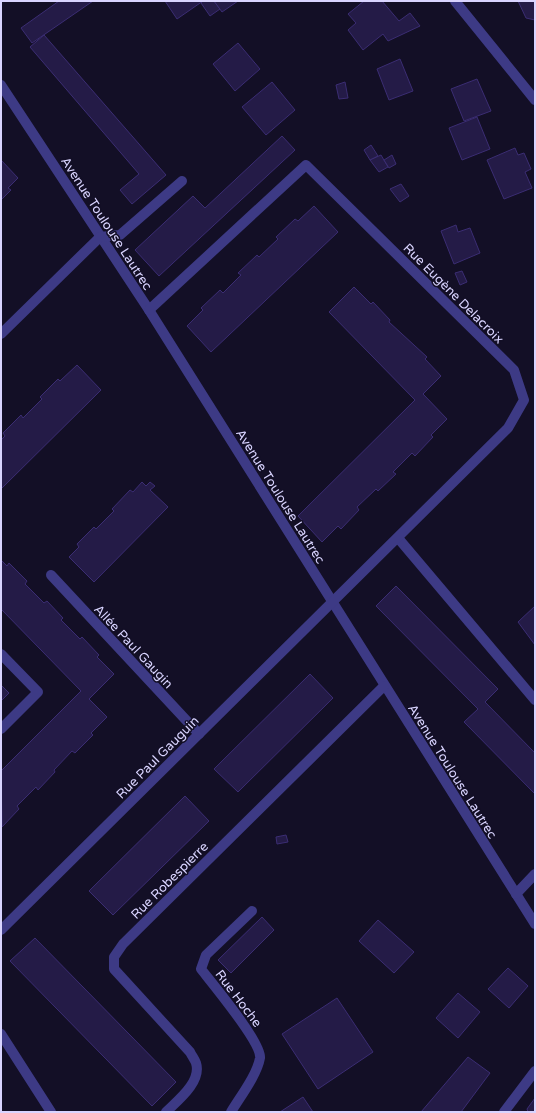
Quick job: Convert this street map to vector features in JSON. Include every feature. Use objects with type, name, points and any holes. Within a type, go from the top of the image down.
[{"type":"street","points":[[455,1],[535,100]]},
{"type":"street","name":"Avenue Toulouse Lautrec","points":[[1,85],[149,310],[535,924]]},
{"type":"street","name":"Rue Eugène Delacroix","points":[[149,310],[306,165],[514,370],[524,400],[508,428],[332,603]]},
{"type":"street","points":[[1,334],[100,237],[120,235],[182,181]]},
{"type":"street","points":[[398,538],[535,700]]},
{"type":"street","name":"Allée Paul Gaugin","points":[[51,575],[199,734]]},
{"type":"street","name":"Rue Paul Gauguin","points":[[1,930],[332,603]]},
{"type":"street","points":[[1,654],[38,692],[1,729]]},
{"type":"street","name":"Rue Robespierre","points":[[166,1112],[190,1088],[195,1076],[196,1065],[190,1052],[114,969],[114,957],[123,944],[384,686]]},
{"type":"street","points":[[516,894],[535,874]]},
{"type":"street","name":"Rue Hoche","points":[[230,1112],[256,1069],[260,1056],[252,1036],[201,969],[206,955],[252,911]]},
{"type":"street","points":[[1,1034],[51,1112]]},
{"type":"street","points":[[504,1112],[535,1071]]},
{"type":"building","points":[[59,1],[93,1],[32,43],[21,28]]},
{"type":"building","points":[[165,1],[203,1],[177,19]]},
{"type":"building","points":[[203,1],[214,1],[220,9],[210,16],[201,3]]},
{"type":"building","points":[[214,1],[238,1],[222,12]]},
{"type":"building","points":[[364,1],[382,1],[399,21],[410,13],[420,26],[388,41],[383,34],[363,50],[348,30],[356,23],[348,14]]},
{"type":"building","points":[[518,1],[535,1],[535,20],[526,18]]},
{"type":"building","points":[[44,35],[166,175],[132,204],[120,190],[139,174],[30,47]]},
{"type":"building","points":[[238,43],[260,69],[235,91],[213,64]]},
{"type":"building","points":[[400,59],[413,91],[389,100],[377,69]]},
{"type":"building","points":[[477,79],[491,111],[464,121],[451,89]]},
{"type":"building","points":[[272,82],[295,110],[266,135],[242,107]]},
{"type":"building","points":[[345,82],[348,98],[339,99],[336,85]]},
{"type":"building","points":[[477,117],[490,149],[462,160],[449,128]]},
{"type":"building","points":[[282,136],[295,150],[159,276],[135,250],[193,196],[205,208]]},
{"type":"building","points":[[371,145],[378,156],[370,160],[364,150]]},
{"type":"building","points":[[515,148],[518,155],[524,153],[531,169],[525,172],[532,188],[504,199],[487,160]]},
{"type":"building","points":[[381,155],[388,167],[379,172],[370,160]]},
{"type":"building","points":[[392,155],[396,164],[389,168],[384,160]]},
{"type":"building","points":[[1,160],[18,178],[8,188],[11,190],[1,200]]},
{"type":"building","points":[[401,184],[409,196],[400,202],[390,189]]},
{"type":"building","points":[[314,206],[338,232],[211,352],[187,326],[203,310],[201,308],[220,290],[223,293],[241,275],[238,273],[257,255],[259,257],[278,239],[276,237],[295,219],[298,221]]},
{"type":"building","points":[[456,225],[458,232],[470,228],[480,253],[454,264],[441,231]]},
{"type":"building","points":[[462,271],[467,282],[460,285],[455,273]]},
{"type":"building","points":[[354,287],[371,304],[373,302],[390,320],[389,322],[427,357],[425,359],[441,376],[423,394],[447,419],[431,435],[433,437],[415,456],[412,453],[393,472],[396,474],[378,491],[376,489],[357,507],[359,510],[341,529],[338,526],[322,542],[298,516],[415,400],[329,312]]},
{"type":"building","points":[[77,365],[101,390],[1,489],[1,440],[5,436],[3,433],[21,415],[23,418],[42,399],[40,397],[58,379],[60,381]]},
{"type":"building","points":[[142,482],[146,486],[150,482],[155,486],[150,490],[168,507],[94,582],[69,557],[79,547],[77,544],[94,527],[96,529],[114,511],[112,509],[130,490],[133,492]]},
{"type":"building","points":[[1,560],[7,566],[9,563],[27,581],[25,584],[44,603],[47,601],[63,618],[61,620],[80,639],[82,637],[99,655],[97,657],[114,674],[89,699],[107,717],[91,733],[93,735],[75,753],[72,751],[38,790],[36,787],[17,806],[19,809],[2,827],[1,771],[81,691],[1,609]]},
{"type":"building","points":[[396,586],[498,689],[485,702],[535,753],[535,794],[464,722],[478,709],[376,606]]},
{"type":"building","points":[[535,606],[535,645],[518,622]]},
{"type":"building","points":[[310,674],[333,698],[238,792],[214,769]]},
{"type":"building","points":[[1,685],[9,693],[1,701]]},
{"type":"building","points":[[185,796],[209,821],[113,915],[89,891]]},
{"type":"building","points":[[286,835],[288,842],[277,844],[276,837]]},
{"type":"building","points":[[262,917],[274,930],[231,973],[218,960]]},
{"type":"building","points":[[378,920],[414,952],[394,973],[359,941]]},
{"type":"building","points":[[35,938],[176,1082],[152,1106],[10,961]]},
{"type":"building","points":[[508,968],[528,986],[509,1008],[488,989]]},
{"type":"building","points":[[458,993],[480,1012],[458,1038],[436,1018]]},
{"type":"building","points":[[337,998],[373,1052],[318,1089],[282,1034]]},
{"type":"building","points":[[468,1057],[490,1073],[461,1112],[421,1112]]},
{"type":"building","points":[[303,1097],[313,1112],[280,1112]]},
{"type":"building","points":[[535,1098],[535,1112],[528,1112],[527,1109]]}]
